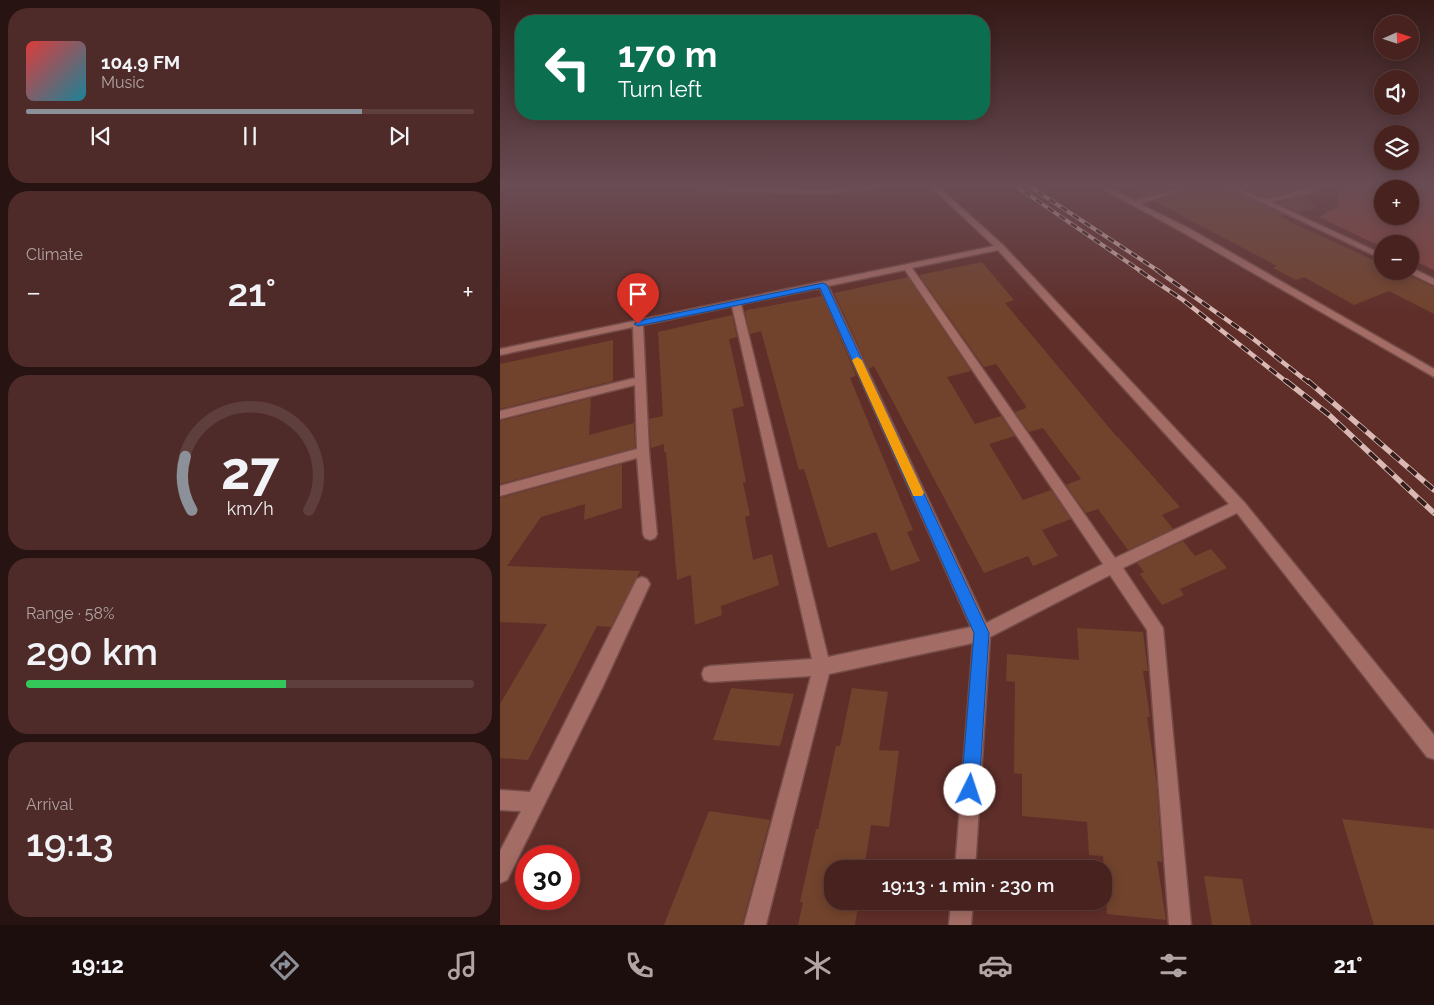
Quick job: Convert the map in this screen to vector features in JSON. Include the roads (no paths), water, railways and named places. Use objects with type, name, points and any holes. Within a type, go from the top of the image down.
[{"type":"street","points":[[978,227],[1000,247],[1239,506],[1434,750]]},
{"type":"street","points":[[1178,227],[1434,374]]},
{"type":"street","points":[[1318,227],[1374,253]]},
{"type":"street","points":[[500,352],[908,268],[1000,247]]},
{"type":"street","points":[[908,268],[1111,567],[1155,628],[1180,925]]},
{"type":"street","points":[[1419,274],[1434,282]]},
{"type":"street","points":[[823,285],[982,633],[965,860]]},
{"type":"street","points":[[736,303],[822,667],[755,925]]},
{"type":"street","points":[[638,324],[643,452],[650,534]]},
{"type":"street","points":[[500,414],[641,380]]},
{"type":"street","points":[[500,491],[643,452]]},
{"type":"street","points":[[710,674],[822,667],[982,633],[1111,567],[1239,506]]},
{"type":"street","points":[[500,873],[537,802],[642,584]]},
{"type":"street","points":[[500,800],[537,802]]},
{"type":"street","points":[[960,925],[961,910]]},
{"type":"railway","points":[[1076,227],[1142,272]]},
{"type":"railway","points":[[1092,227],[1160,272]]},
{"type":"railway","points":[[1140,271],[1183,300],[1288,383]]},
{"type":"railway","points":[[1158,271],[1251,337],[1309,383]]},
{"type":"railway","points":[[1286,381],[1328,414],[1434,513]]},
{"type":"railway","points":[[1308,381],[1434,490]]}]
